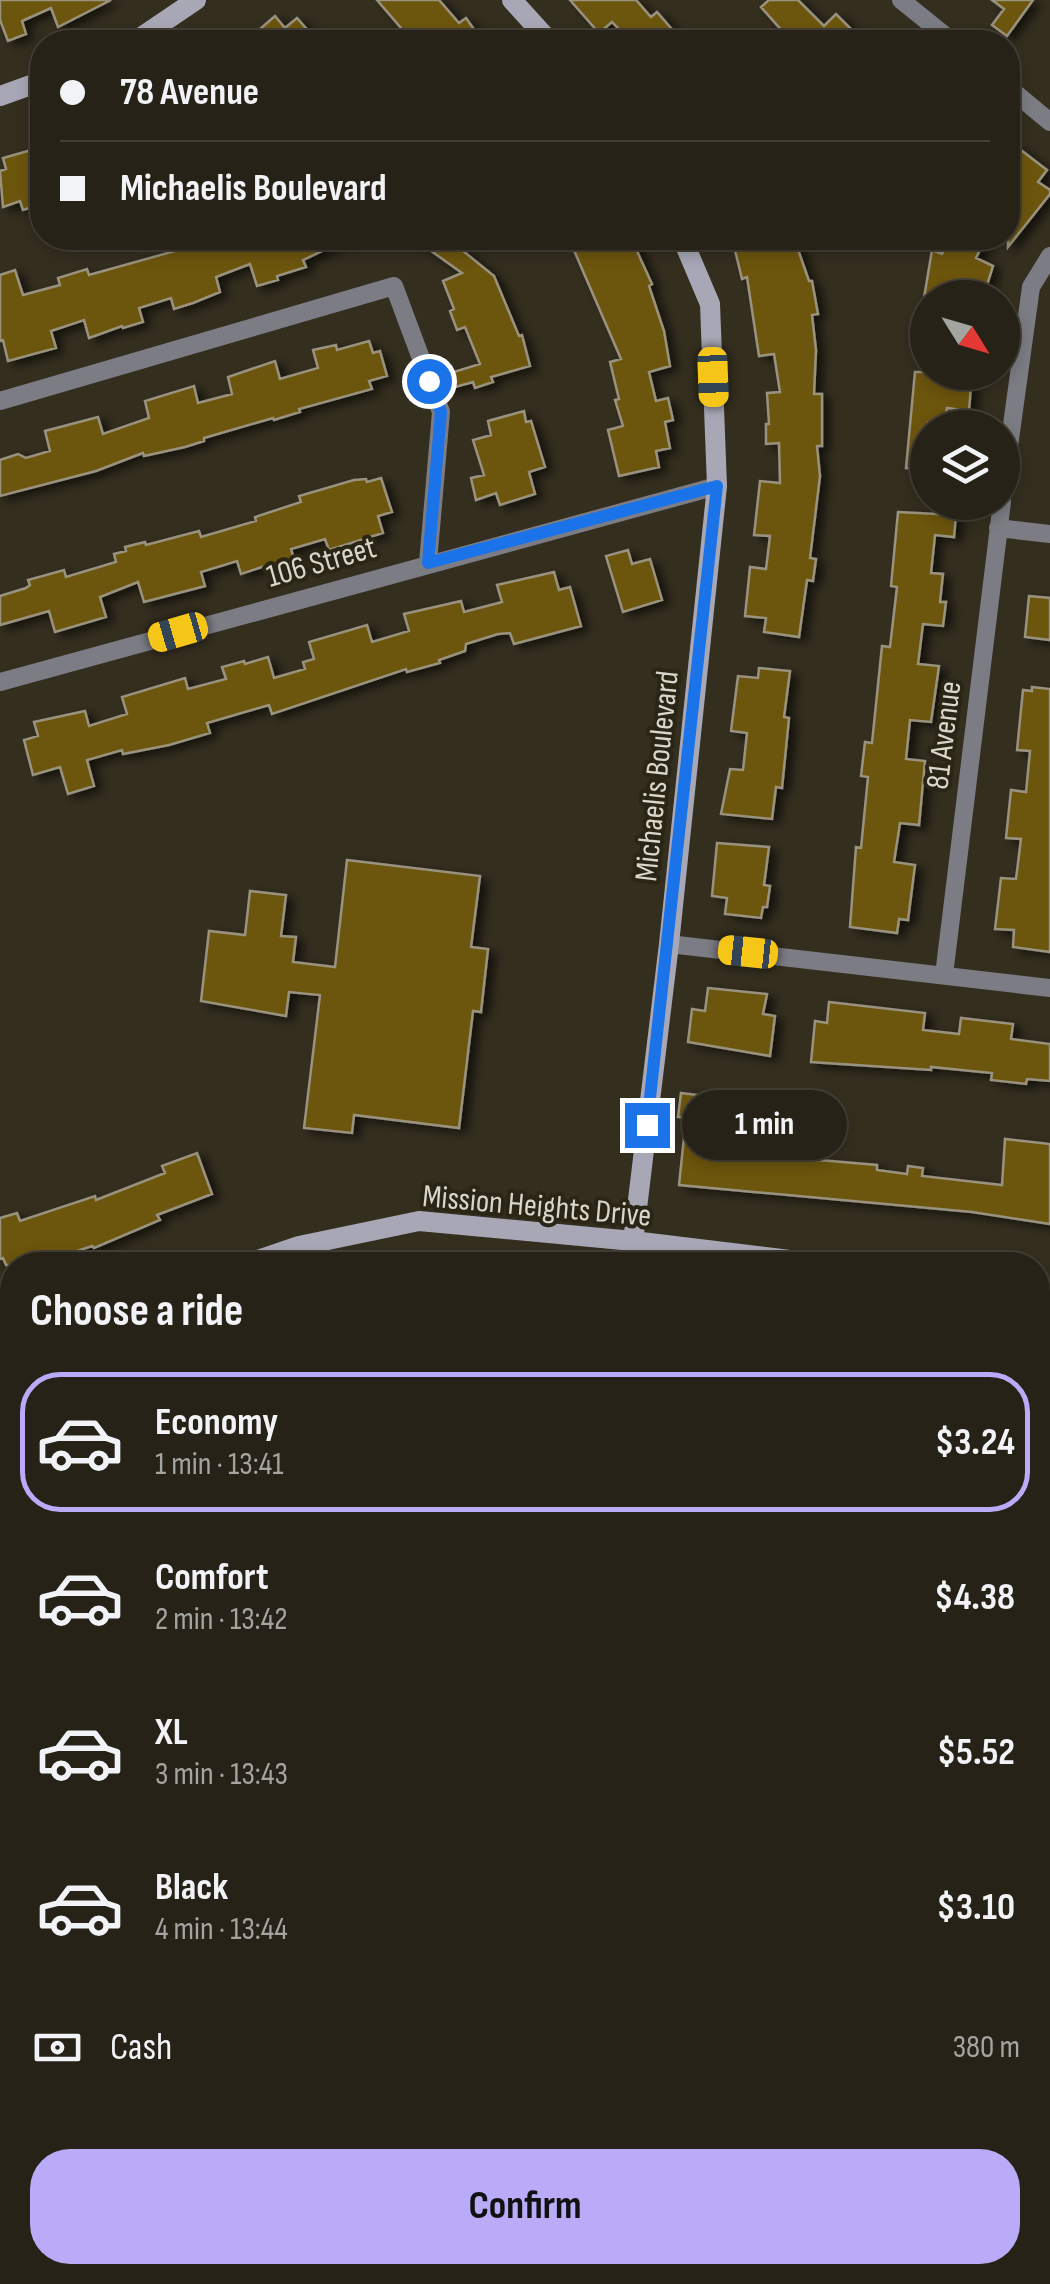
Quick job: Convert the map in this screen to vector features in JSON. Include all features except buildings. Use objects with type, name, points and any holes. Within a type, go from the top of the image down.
[{"type":"street","points":[[152,30],[196,0]]},
{"type":"street","points":[[512,0],[539,30]]},
{"type":"street","points":[[901,0],[938,30]]},
{"type":"street","points":[[0,96],[30,85]]},
{"type":"street","points":[[1020,98],[1050,122]]},
{"type":"street","name":"Michaelis Boulevard","points":[[632,1252],[669,944],[717,486],[710,304],[687,250]]},
{"type":"street","name":"81 Avenue","points":[[1014,410],[1031,287],[1050,256]]},
{"type":"street","points":[[0,401],[394,286],[441,412],[428,563]]},
{"type":"street","name":"106 Street","points":[[0,682],[717,486]]},
{"type":"street","name":"81 Avenue","points":[[944,975],[999,520]]},
{"type":"street","points":[[998,528],[1050,534]]},
{"type":"street","points":[[669,944],[1050,988]]},
{"type":"street","name":"Mission Heights Drive","points":[[312,1252],[420,1221],[724,1252]]},
{"type":"route","points":[[429,381],[441,412],[428,563],[717,486],[647,1125]]}]
